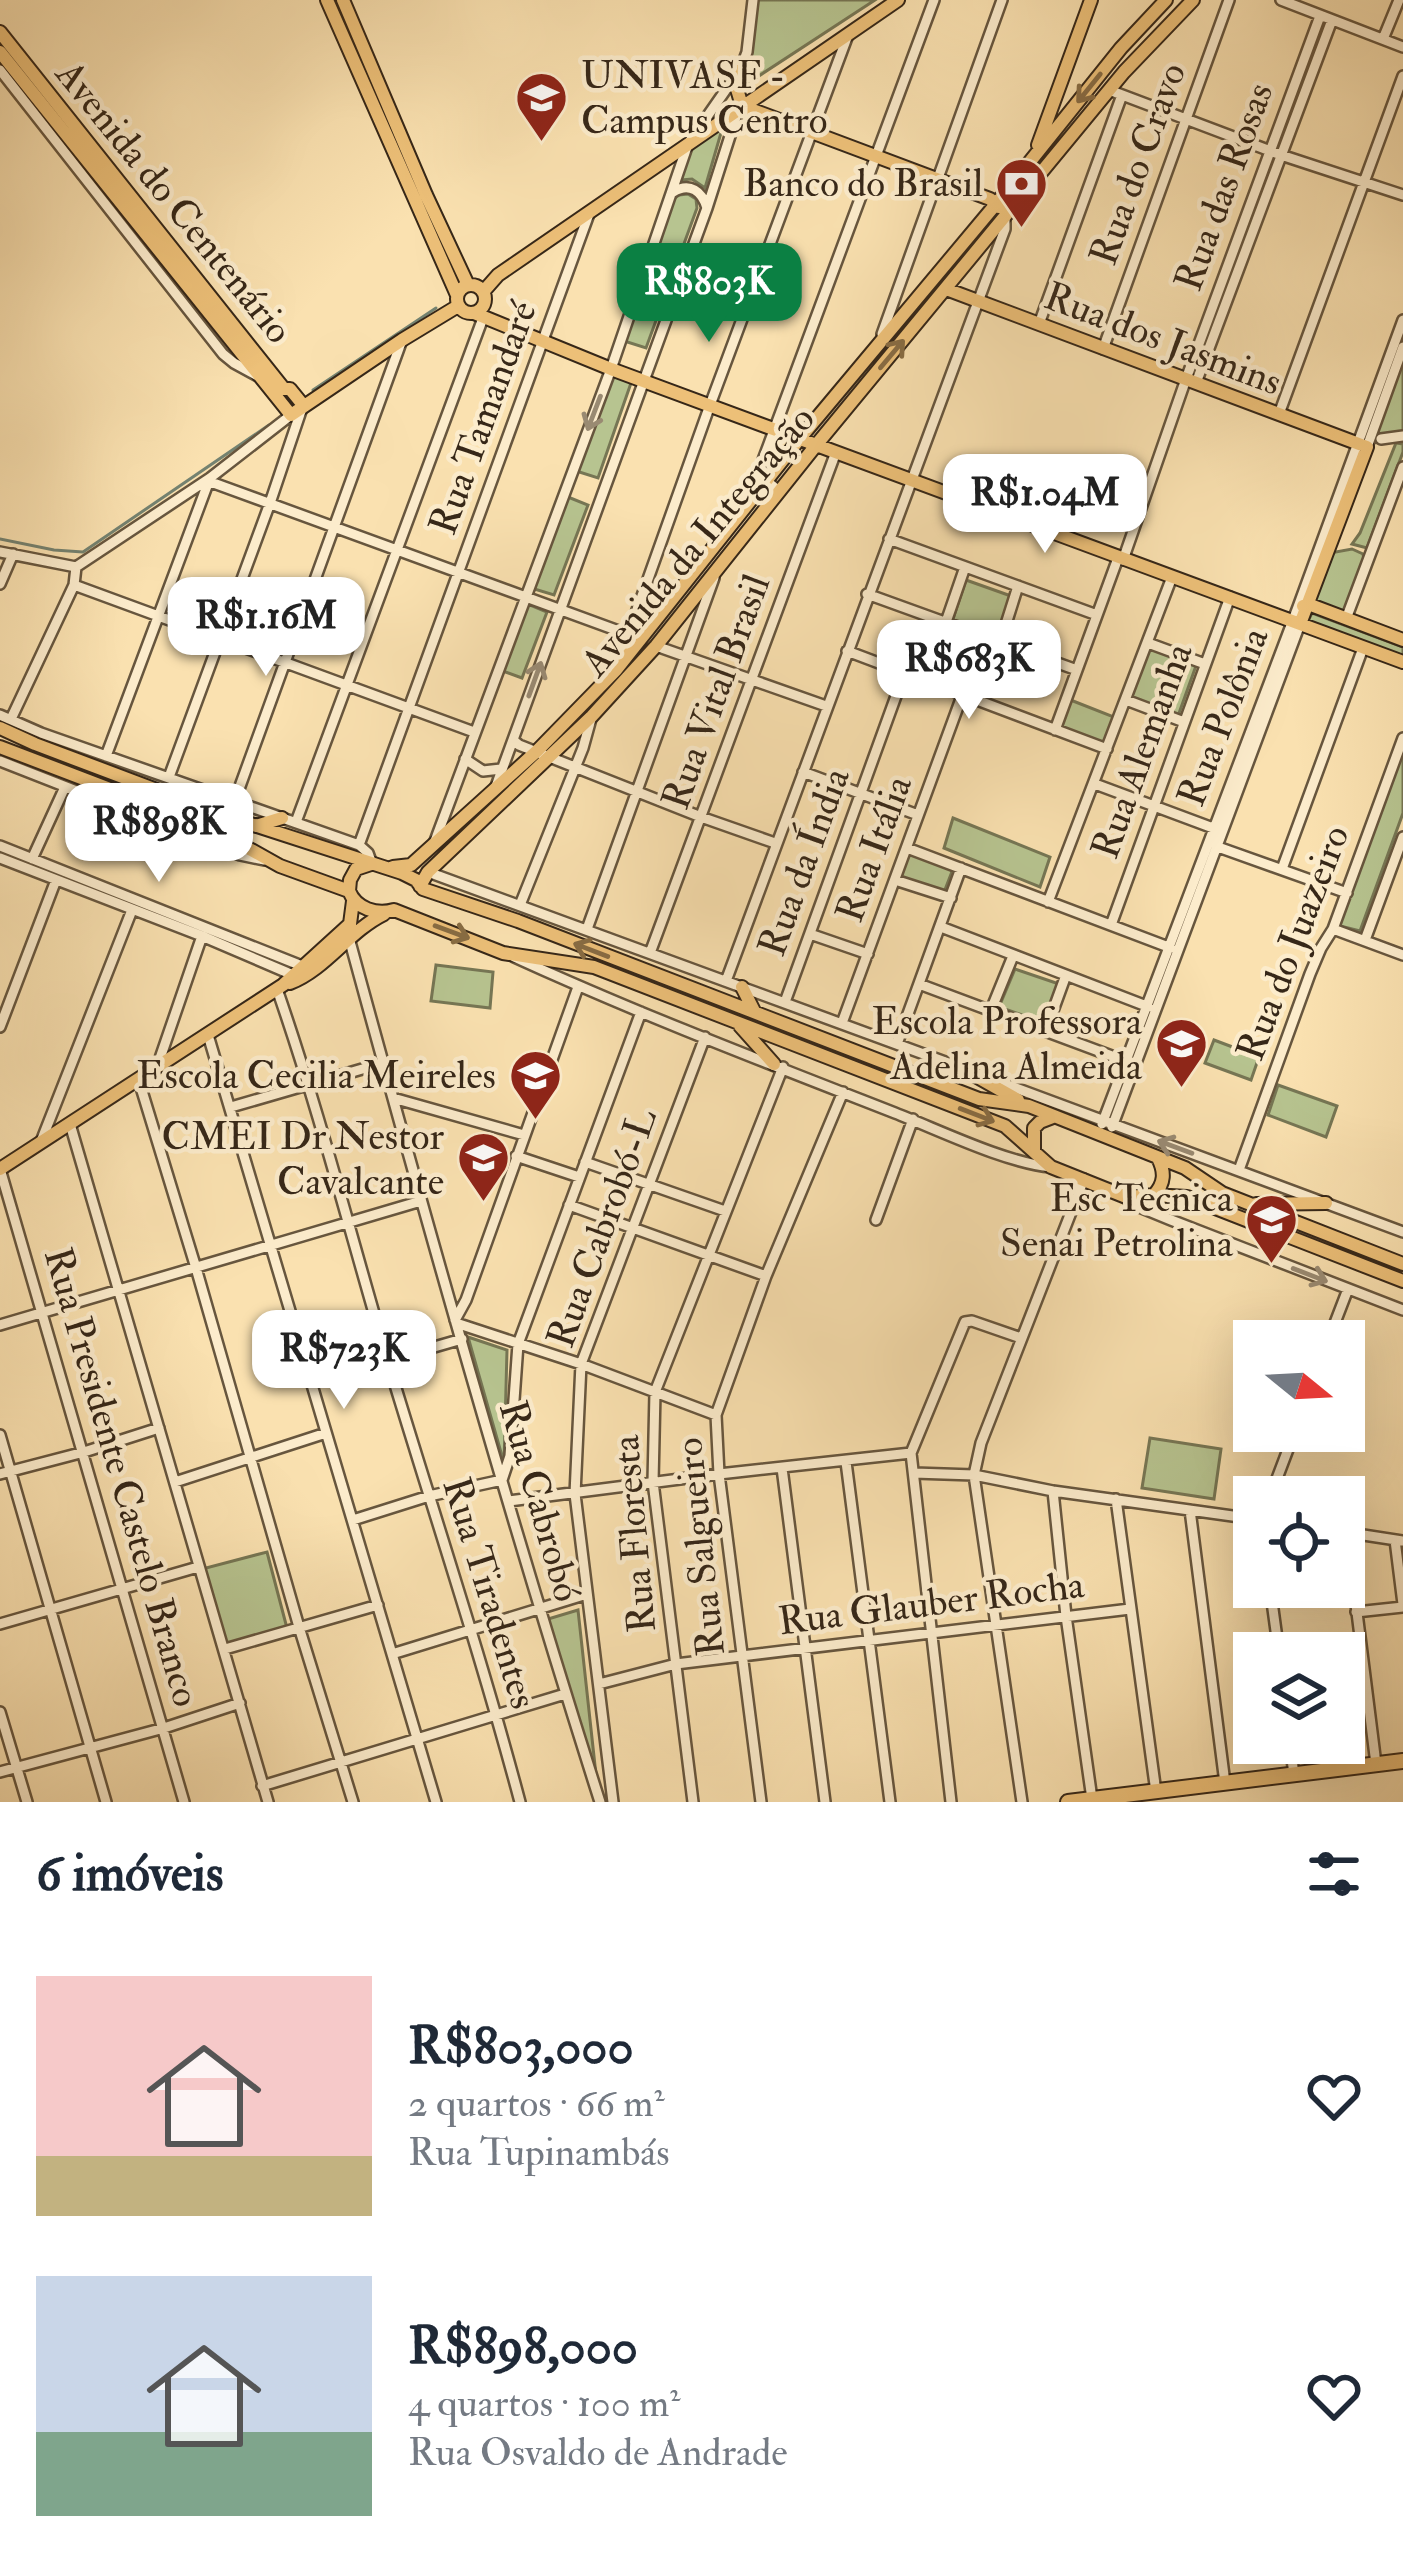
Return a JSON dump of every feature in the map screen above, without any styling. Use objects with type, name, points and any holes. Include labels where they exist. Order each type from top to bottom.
[{"type":"highway","points":[[1068,1802],[1403,1761]]},
{"type":"main road","points":[[327,0],[461,295]]},
{"type":"main road","points":[[343,0],[426,195],[465,312],[1120,559],[1229,597],[1346,619],[1403,640]]},
{"type":"main road","points":[[478,316],[484,292],[498,275],[898,0]]},
{"type":"main road","points":[[1032,159],[1091,0]]},
{"type":"main road","name":"Avenida da Integração","points":[[417,894],[428,872],[544,754],[616,670],[801,437],[1121,48],[1166,0]]},
{"type":"main road","name":"Avenida da Integração","points":[[378,865],[411,865],[495,789],[592,716],[656,646],[817,444],[1193,0]]},
{"type":"main road","name":"Avenida do Centenário","points":[[0,32],[283,392],[303,405]]},
{"type":"main road","points":[[0,52],[256,375],[283,392],[320,394]]},
{"type":"main road","points":[[740,107],[741,68]]},
{"type":"main road","points":[[740,107],[996,204],[1005,218]]},
{"type":"main road","points":[[79,172],[82,157]]},
{"type":"main road","points":[[283,392],[291,415],[461,295],[477,286],[484,292]]},
{"type":"main road","name":"Rua dos Jasmins","points":[[946,290],[1363,446]]},
{"type":"main road","points":[[851,378],[864,389]]},
{"type":"main road","name":"Rua Polônia","points":[[1300,614],[1363,446]]},
{"type":"main road","points":[[1300,614],[1364,648],[1403,662]]},
{"type":"main road","points":[[4,721],[103,771],[410,876],[417,894]]},
{"type":"main road","points":[[0,747],[212,828],[268,861],[351,895],[360,906],[390,911],[503,953],[595,967],[1005,1126],[1052,1167],[1126,1197],[1187,1197],[1403,1281]]},
{"type":"main road","points":[[256,826],[289,820]]},
{"type":"main road","points":[[0,1169],[289,979],[350,924],[351,877],[356,869],[378,865]]},
{"type":"main road","points":[[289,979],[308,974],[374,918],[417,894],[518,921],[980,1099],[1029,1106]]},
{"type":"main road","points":[[742,987],[754,1012]]},
{"type":"main road","points":[[735,1020],[779,1066]]},
{"type":"main road","points":[[958,1066],[1029,1106],[1106,1129],[1185,1168],[1222,1193],[1403,1264]]},
{"type":"main road","points":[[1035,1153],[1034,1128],[1054,1116]]},
{"type":"main road","points":[[1154,1195],[1163,1179],[1157,1157]]},
{"type":"main road","points":[[1251,1204],[1326,1202]]},
{"type":"street","points":[[433,846],[611,369],[688,144],[741,68],[751,39],[753,0]]},
{"type":"street","points":[[779,491],[760,475],[760,468],[934,0]]},
{"type":"street","points":[[879,343],[1002,0]]},
{"type":"street","points":[[1166,0],[1179,13]]},
{"type":"street","name":"Rua do Cravo","points":[[1103,349],[1229,0]]},
{"type":"street","points":[[1281,0],[1403,47]]},
{"type":"street","points":[[1383,40],[1399,0]]},
{"type":"street","name":"Rua das Rosas","points":[[1191,381],[1320,16]]},
{"type":"street","name":"Rua das Rosas","points":[[1191,381],[1332,20]]},
{"type":"street","points":[[616,670],[848,35]]},
{"type":"street","points":[[0,70],[223,354],[256,375]]},
{"type":"street","points":[[1279,414],[1403,76]]},
{"type":"street","points":[[1039,324],[1115,93],[1403,195]]},
{"type":"street","points":[[495,789],[740,107]]},
{"type":"street","points":[[674,192],[696,189],[707,208]]},
{"type":"street","name":"Rua Tamandaré","points":[[359,845],[589,214]]},
{"type":"street","points":[[726,981],[1005,229],[1005,218]]},
{"type":"street","points":[[289,820],[398,549],[478,316]]},
{"type":"street","name":"Rua Polônia","points":[[1363,446],[1403,320]]},
{"type":"street","points":[[235,800],[402,340]]},
{"type":"street","name":"Rua Polônia","points":[[1363,446],[1403,347]]},
{"type":"street","points":[[1055,730],[1191,381]]},
{"type":"street","points":[[169,777],[303,405]]},
{"type":"street","points":[[0,552],[76,567],[209,480],[291,415]]},
{"type":"street","points":[[1381,439],[1403,436]]},
{"type":"street","name":"Rua Vital Brasil","points":[[650,953],[836,452]]},
{"type":"street","points":[[1346,619],[1403,466]]},
{"type":"street","points":[[209,480],[627,634]]},
{"type":"street","points":[[106,756],[209,480]]},
{"type":"street","points":[[889,539],[1097,616]]},
{"type":"street","points":[[0,584],[14,554]]},
{"type":"street","points":[[76,567],[74,585],[4,721],[359,845],[378,865]]},
{"type":"street","points":[[946,622],[965,567]]},
{"type":"street","points":[[587,928],[716,570]]},
{"type":"street","points":[[1048,902],[1172,577]]},
{"type":"street","points":[[74,585],[474,732]]},
{"type":"street","points":[[1000,643],[1018,586]]},
{"type":"street","points":[[867,594],[1076,670]]},
{"type":"street","name":"Rua Alemanha","points":[[1111,925],[1229,597]]},
{"type":"street","name":"Rua Polônia","points":[[1152,1008],[1167,947],[1300,614]]},
{"type":"street","name":"Rua Polônia","points":[[1106,1129],[1179,951],[1300,614]]},
{"type":"street","points":[[1148,643],[1205,664]]},
{"type":"street","points":[[656,646],[826,706]]},
{"type":"street","points":[[1282,869],[1364,648]]},
{"type":"street","points":[[847,651],[1107,749]]},
{"type":"street","name":"Rua da Índia","points":[[784,1002],[904,674]]},
{"type":"street","name":"Rua Itália","points":[[842,1023],[962,696]]},
{"type":"street","points":[[1126,700],[1184,722]]},
{"type":"street","points":[[520,904],[592,716]]},
{"type":"street","name":"Rua do Juazeiro","points":[[1239,1170],[1403,738]]},
{"type":"street","points":[[513,740],[575,769],[776,843]]},
{"type":"street","points":[[466,759],[483,771],[501,769]]},
{"type":"street","points":[[0,761],[240,855],[268,861]]},
{"type":"street","points":[[802,772],[919,815]]},
{"type":"street","points":[[1095,784],[1213,828]]},
{"type":"street","points":[[32,859],[65,787]]},
{"type":"street","name":"Rua do Juazeiro","points":[[1364,940],[1403,837]]},
{"type":"street","points":[[0,845],[289,979]]},
{"type":"street","points":[[1218,847],[1347,893]]},
{"type":"street","points":[[907,848],[1179,951]]},
{"type":"street","points":[[0,858],[202,936],[289,979]]},
{"type":"street","points":[[897,1044],[961,868]]},
{"type":"street","points":[[428,872],[958,1066],[1106,1129],[1239,1170],[1403,1232]]},
{"type":"street","points":[[0,1027],[56,880]]},
{"type":"street","points":[[896,880],[951,898]]},
{"type":"street","points":[[40,1145],[132,910]]},
{"type":"street","points":[[941,927],[1152,1008]]},
{"type":"street","points":[[1334,929],[1403,955]]},
{"type":"street","points":[[810,934],[868,953]]},
{"type":"street","points":[[156,1069],[202,936]]},
{"type":"street","name":"Rua Cabrobó","points":[[349,938],[539,1608],[600,1802]]},
{"type":"street","points":[[503,953],[843,1092],[1024,1162],[1052,1167]]},
{"type":"street","points":[[991,1010],[1013,956]]},
{"type":"street","points":[[1046,1030],[1066,975]]},
{"type":"street","name":"Rua Tiradentes","points":[[289,979],[310,1084],[348,1222],[520,1802]]},
{"type":"street","points":[[920,984],[1131,1063]]},
{"type":"street","points":[[578,987],[456,1322],[716,1415]]},
{"type":"street","points":[[353,1520],[502,1480],[510,1456],[518,1344],[641,1012]]},
{"type":"street","points":[[208,1035],[436,1802]]},
{"type":"street","name":"Rua Cabrobó-L","points":[[614,1802],[574,1494],[581,1364],[705,1037]]},
{"type":"street","points":[[231,1107],[383,1063]]},
{"type":"street","name":"Rua Floresta","points":[[693,1802],[652,1482],[655,1392],[779,1066]]},
{"type":"street","points":[[139,1081],[353,1802]]},
{"type":"street","name":"Rua Salgueiro","points":[[761,1802],[719,1474],[716,1415],[766,1276],[843,1092]]},
{"type":"street","points":[[393,1098],[524,1135]]},
{"type":"street","points":[[876,1220],[913,1119]]},
{"type":"street","points":[[70,1124],[268,1802]]},
{"type":"street","points":[[516,1156],[579,1177]]},
{"type":"street","points":[[585,1162],[725,1210]]},
{"type":"street","name":"Rua Presidente Castelo Branco","points":[[0,1169],[184,1802]]},
{"type":"street","points":[[1022,1802],[974,1475],[981,1443],[1084,1179]]},
{"type":"street","points":[[1126,1197],[1171,1220],[1403,1310]]},
{"type":"street","points":[[0,1325],[421,1201]]},
{"type":"street","points":[[568,1205],[766,1276]]},
{"type":"street","points":[[1336,1320],[1348,1289]]},
{"type":"street","points":[[951,1802],[911,1453],[962,1326],[968,1321],[978,1323],[1021,1338]]},
{"type":"street","points":[[313,1382],[462,1339]]},
{"type":"street","points":[[5,1472],[159,1428]]},
{"type":"street","points":[[176,1482],[326,1433]]},
{"type":"street","points":[[0,1435],[5,1472],[106,1802]]},
{"type":"street","points":[[508,1501],[911,1453]]},
{"type":"street","points":[[846,1462],[890,1802]]},
{"type":"street","points":[[782,1468],[825,1802]]},
{"type":"street","points":[[914,1472],[974,1475],[1233,1516]]},
{"type":"street","points":[[1053,1490],[1092,1799]]},
{"type":"street","points":[[1117,1499],[1156,1792]]},
{"type":"street","points":[[1190,1510],[1225,1784]]},
{"type":"street","points":[[1356,1612],[1403,1606],[1399,1540],[1365,1535]]},
{"type":"street","points":[[0,1624],[198,1567]]},
{"type":"street","points":[[392,1654],[587,1594]]},
{"type":"street","points":[[225,1648],[378,1605]]},
{"type":"street","points":[[1356,1608],[1376,1764]]},
{"type":"street","name":"Rua Glauber Rocha","points":[[598,1684],[676,1664],[1130,1610]]},
{"type":"street","points":[[262,1786],[566,1694]]},
{"type":"street","points":[[0,1772],[240,1703]]},
{"type":"street","points":[[0,1712],[27,1802]]},
{"type":"street","points":[[1293,1764],[1294,1775]]},
{"type":"green space","points":[[754,0],[875,0],[742,87],[753,35]]},
{"type":"green space","points":[[723,126],[705,188],[692,179],[681,180],[691,147]]},
{"type":"green space","points":[[688,194],[696,199],[697,208],[646,348],[621,340],[672,200]]},
{"type":"green space","points":[[1403,355],[1403,434],[1373,440]]},
{"type":"green space","points":[[609,373],[631,383],[598,478],[573,470]]},
{"type":"green space","points":[[1396,443],[1403,444],[1403,452],[1367,548],[1352,544],[1360,533]]},
{"type":"green space","points":[[977,463],[1016,478],[1008,501],[968,488]]},
{"type":"green space","points":[[1031,472],[1073,486],[1060,514],[1018,501]]},
{"type":"green space","points":[[563,495],[588,505],[554,595],[531,588]]},
{"type":"green space","points":[[1352,549],[1363,554],[1364,560],[1343,613],[1312,601],[1330,553]]},
{"type":"green space","points":[[966,580],[1011,596],[996,640],[951,625]]},
{"type":"green space","points":[[523,602],[547,612],[522,678],[500,670]]},
{"type":"green space","points":[[1312,613],[1403,647],[1403,658],[1308,621]]},
{"type":"green space","points":[[1149,645],[1197,663],[1178,716],[1128,699]]},
{"type":"green space","points":[[1068,699],[1114,717],[1104,743],[1058,726]]},
{"type":"green space","points":[[1403,743],[1403,813],[1360,931],[1336,925]]},
{"type":"green space","points":[[953,818],[1050,857],[1040,887],[944,848]]},
{"type":"green space","points":[[908,851],[953,869],[941,900],[895,883]]},
{"type":"green space","points":[[436,965],[493,972],[490,1008],[431,1001]]},
{"type":"green space","points":[[1015,969],[1059,984],[1046,1023],[999,1007]]},
{"type":"green space","points":[[1214,1040],[1259,1057],[1251,1080],[1205,1063]]},
{"type":"green space","points":[[1278,1085],[1337,1106],[1326,1137],[1268,1115]]},
{"type":"green space","points":[[468,1337],[507,1350],[504,1463]]},
{"type":"green space","points":[[1150,1438],[1221,1449],[1214,1499],[1142,1488]]},
{"type":"green space","points":[[267,1552],[288,1632],[222,1649],[202,1569]]},
{"type":"green space","points":[[578,1610],[598,1793],[548,1619]]},
{"type":"waterway","points":[[313,390],[436,308]]},
{"type":"waterway","points":[[0,539],[83,552],[269,425]]},
{"type":"place","name":"UNIVASF - Campus Centro","points":[[542,143]]},
{"type":"place","name":"Banco do Brasil","points":[[1022,229]]},
{"type":"place","name":"Escola Professora Adelina Almeida","points":[[1181,1089]]},
{"type":"place","name":"Escola Cecilia Meireles","points":[[535,1121]]},
{"type":"place","name":"CMEI Dr Nestor Cavalcante","points":[[483,1204]]},
{"type":"place","name":"Esc Tecnica Senai Petrolina","points":[[1272,1266]]}]
